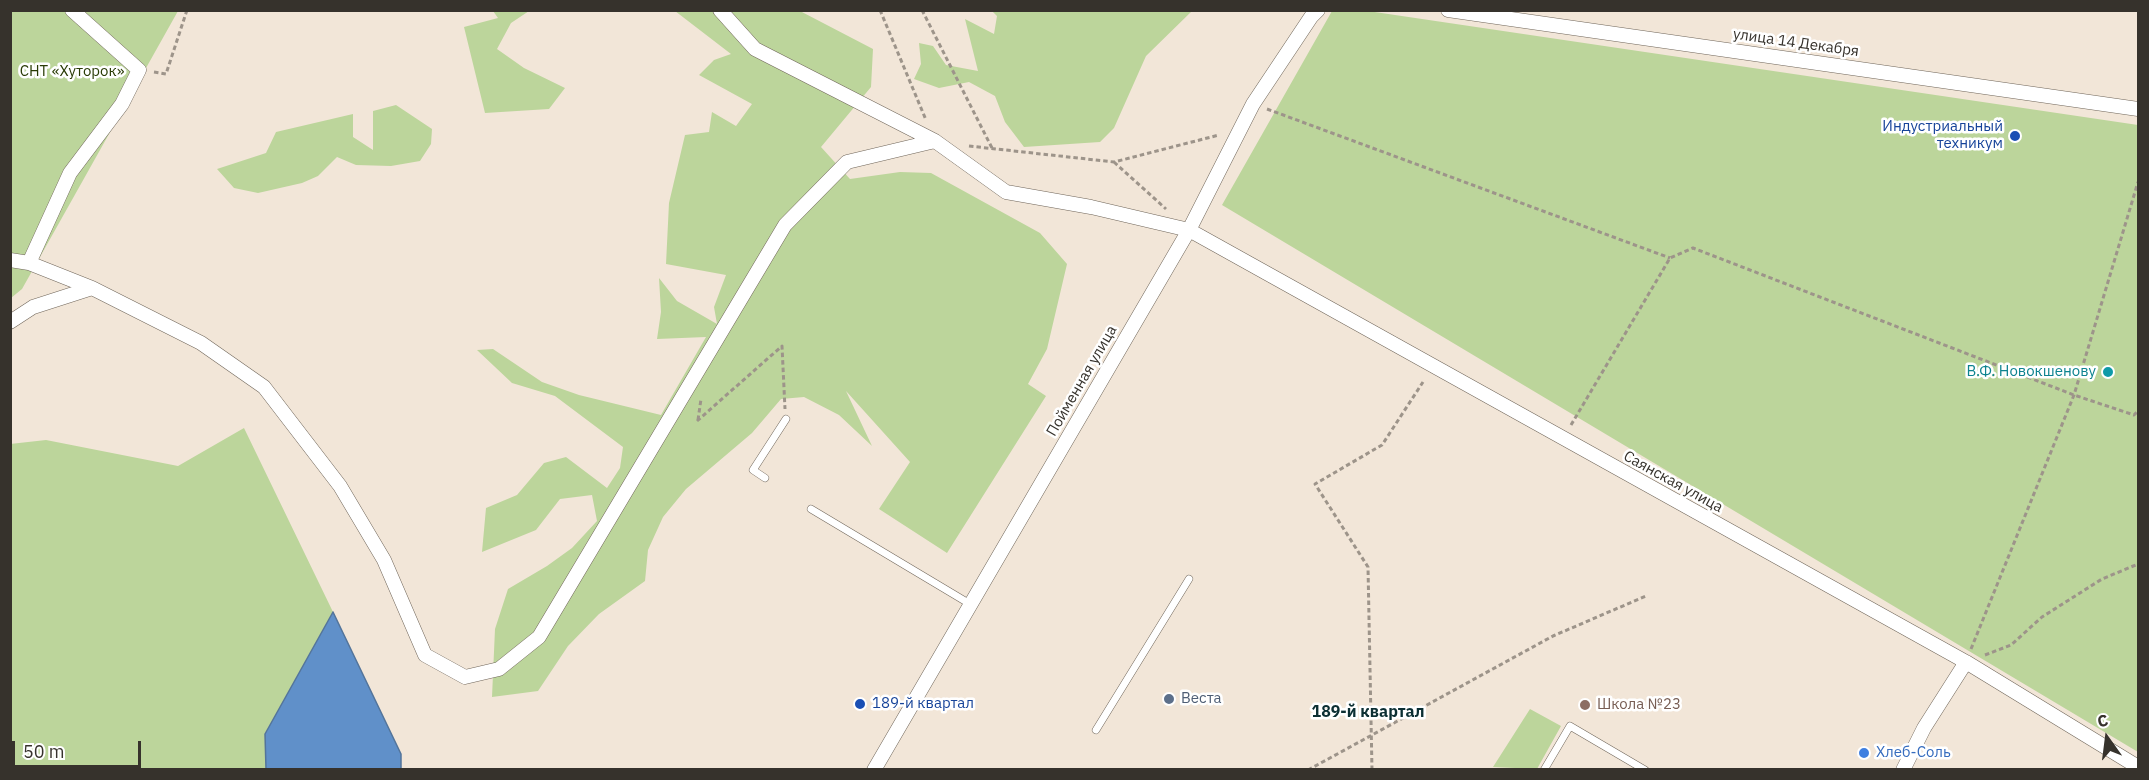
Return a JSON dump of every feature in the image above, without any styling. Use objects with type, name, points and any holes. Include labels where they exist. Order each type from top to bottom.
[{"type":"street","points":[[29,263],[70,173],[122,104],[139,70],[72,10]]},
{"type":"street","name":"Саянская улица","points":[[720,10],[755,49],[935,141],[1006,192],[1091,207],[1189,230],[1563,440],[1966,662],[2139,767]]},
{"type":"street","name":"Пойменная улица","points":[[874,770],[1189,230],[1253,105],[1318,10]]},
{"type":"street","name":"улица 14 Декабря","points":[[1448,10],[2139,109]]},
{"type":"street","points":[[10,260],[29,263],[92,288],[201,343],[264,387],[340,486],[384,560],[425,655],[465,677],[499,669],[539,638],[785,225],[847,162],[935,141]]},
{"type":"street","points":[[10,322],[33,308],[92,288]]},
{"type":"street","points":[[1903,770],[1924,728],[1966,662]]},
{"type":"lane","points":[[765,478],[753,470],[786,420]]},
{"type":"lane","points":[[811,509],[970,604]]},
{"type":"lane","points":[[1096,730],[1189,579]]},
{"type":"lane","points":[[1544,770],[1569,726],[1645,770]]},
{"type":"path","points":[[139,70],[166,74],[187,10]]},
{"type":"path","points":[[880,10],[935,141],[993,150],[1114,162],[1240,130]]},
{"type":"path","points":[[922,10],[993,150]]},
{"type":"path","points":[[1253,105],[1670,258]]},
{"type":"path","points":[[1114,162],[1189,230]]},
{"type":"path","points":[[1966,662],[2074,395],[2139,182]]},
{"type":"path","points":[[1563,440],[1670,258],[1693,248],[2074,395],[2134,415],[2139,411]]},
{"type":"path","points":[[701,399],[697,421],[782,346],[786,420]]},
{"type":"path","points":[[1372,770],[1368,567],[1315,484],[1382,445],[1423,382]]},
{"type":"path","points":[[1966,662],[2011,645],[2042,617],[2102,579],[2139,564]]},
{"type":"path","points":[[1308,770],[1553,636],[1646,596]]},
{"type":"green space","name":"СНТ «Хуторок»","points":[[11,11],[178,11],[22,289],[11,298]]},
{"type":"green space","points":[[493,11],[529,11],[511,23],[497,49],[524,68],[565,88],[549,109],[485,113],[464,27],[498,18]]},
{"type":"green space","points":[[675,11],[800,11],[873,49],[871,87],[821,147],[850,179],[900,172],[931,173],[1040,233],[1067,264],[1047,349],[1028,384],[1046,396],[947,553],[879,509],[910,462],[846,391],[872,446],[839,415],[804,397],[781,399],[752,433],[686,489],[663,517],[648,550],[645,581],[599,614],[568,646],[538,691],[492,697],[495,629],[508,589],[572,548],[597,521],[592,495],[560,499],[536,530],[482,552],[486,508],[517,495],[544,463],[566,457],[607,488],[620,468],[623,447],[555,396],[512,383],[477,350],[493,349],[542,382],[579,395],[661,415],[706,337],[657,339],[661,312],[659,278],[677,301],[717,324],[714,307],[726,275],[666,264],[669,203],[685,135],[709,132],[712,112],[736,126],[752,104],[699,75],[714,60],[731,54]]},
{"type":"green space","points":[[992,11],[1192,11],[1146,56],[1114,128],[1100,142],[1024,147],[1005,122],[995,96],[969,82],[939,88],[914,79],[921,64],[919,43],[933,46],[946,65],[978,71],[965,19],[994,34],[997,16]]},
{"type":"green space","points":[[1332,11],[1368,11],[2138,125],[2138,752],[1222,205]]},
{"type":"green space","points":[[396,105],[432,129],[431,144],[420,161],[391,166],[356,165],[337,157],[318,176],[302,183],[258,193],[234,188],[217,169],[266,153],[276,132],[353,114],[353,137],[373,150],[373,111]]},
{"type":"green space","points":[[244,428],[333,612],[265,734],[266,769],[15,770],[11,764],[10,444],[46,440],[178,466]]},
{"type":"green space","points":[[1530,709],[1561,726],[1537,769],[1493,767]]},
{"type":"water","points":[[333,612],[401,754],[401,769],[266,769],[265,734]]},
{"type":"place","name":"Индустриальный техникум","points":[[2015,136]]},
{"type":"place","name":"В.Ф. Новокшенову","points":[[2108,372]]},
{"type":"place","name":"Веста","points":[[1169,699]]},
{"type":"place","name":"189-й квартал","points":[[860,704]]},
{"type":"place","name":"Школа №23","points":[[1585,705]]},
{"type":"place","name":"Хлеб-Соль","points":[[1864,753]]},
{"type":"district","name":"189-й квартал","points":[[1368,712]]}]
